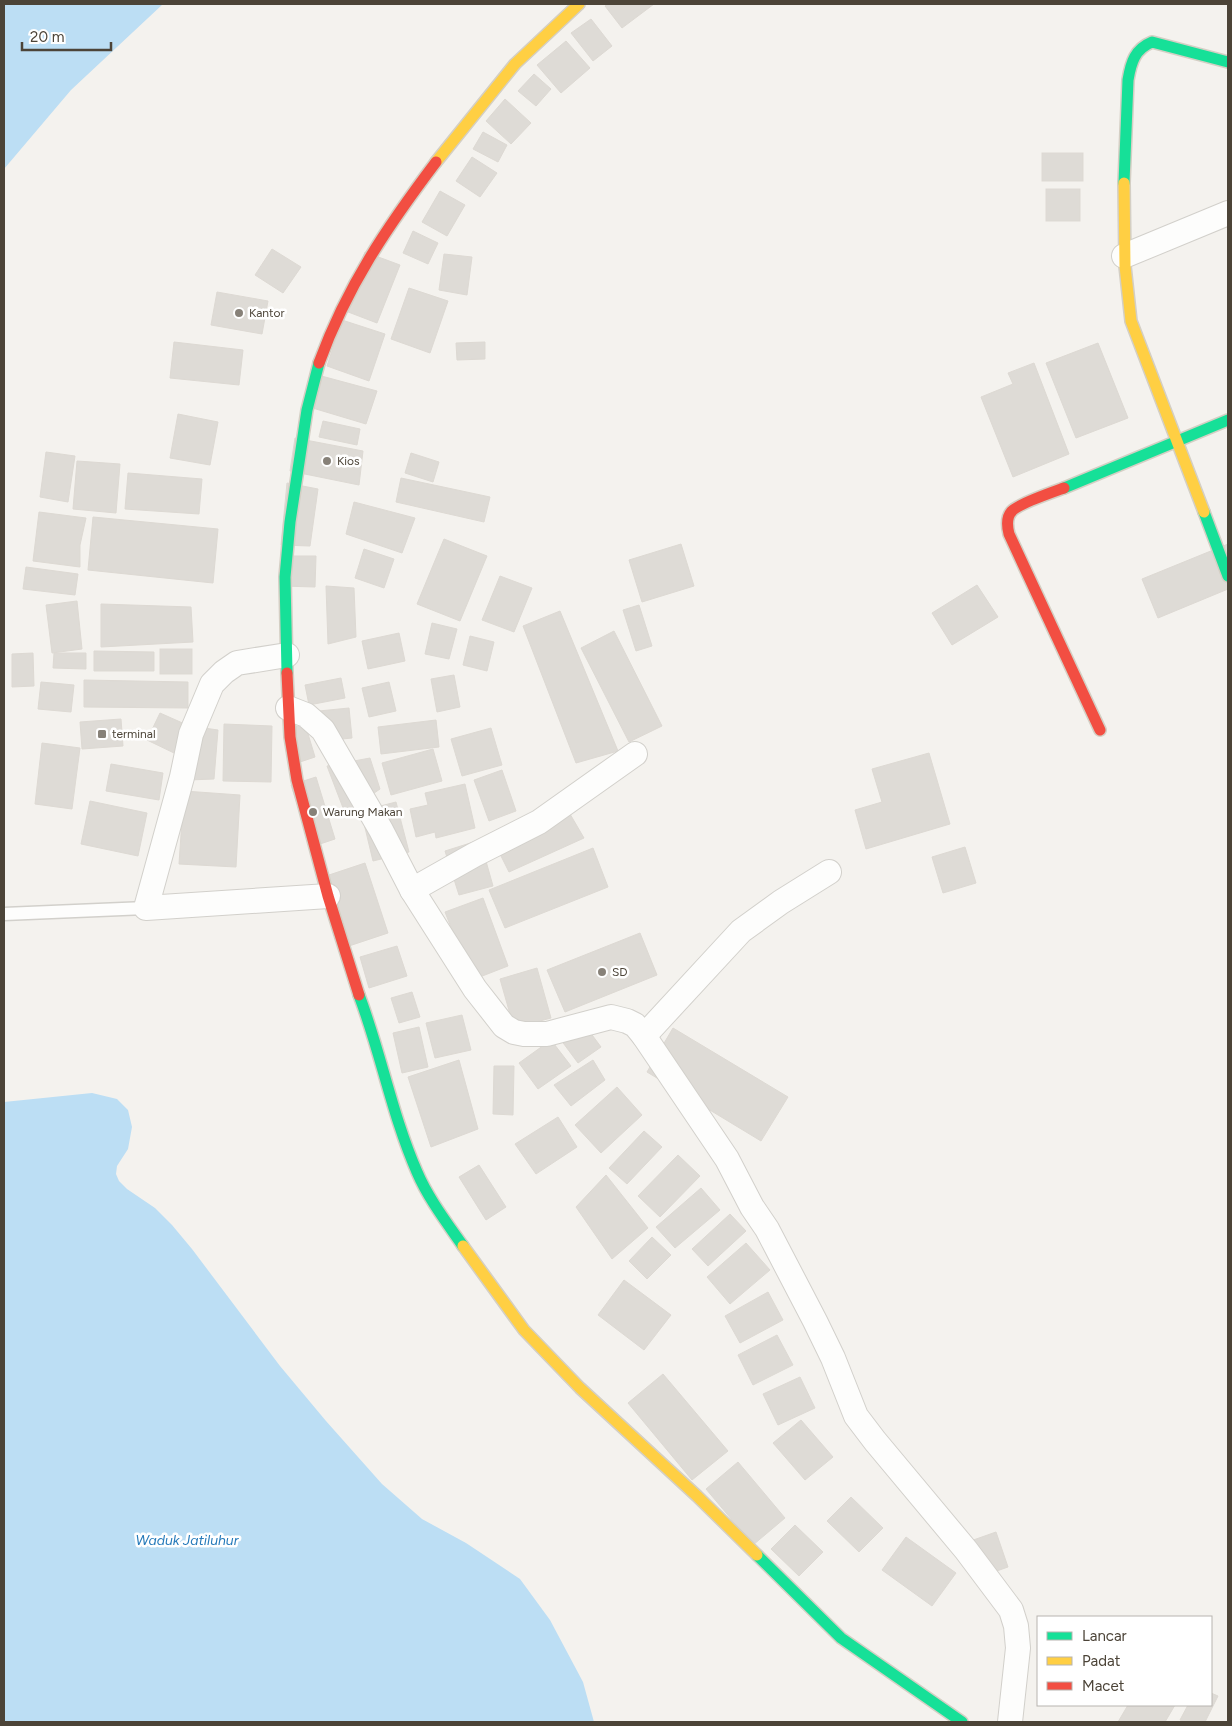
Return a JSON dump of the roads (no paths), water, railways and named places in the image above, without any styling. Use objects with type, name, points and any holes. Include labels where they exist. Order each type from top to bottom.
[{"type":"street","points":[[579,4],[515,64],[445,149],[390,224],[360,272],[329,335],[317,368],[307,410],[290,522],[285,577],[288,708],[290,737],[297,780],[328,896],[354,983],[368,1018],[400,1127],[417,1173],[465,1249],[524,1330],[580,1388],[697,1496],[842,1638],[962,1722]]},
{"type":"street","points":[[1228,62],[1152,42],[1140,47],[1134,56],[1129,72],[1127,96],[1124,256],[1127,301],[1131,321],[1228,576]]},
{"type":"street","points":[[1124,256],[1228,214]]},
{"type":"street","points":[[1100,730],[1009,534],[1006,526],[1008,514],[1013,509],[1228,420]]},
{"type":"street","points":[[287,655],[238,663],[224,672],[212,684],[191,734],[182,777],[146,908],[328,896]]},
{"type":"street","points":[[288,708],[306,715],[323,730],[381,830],[412,890],[475,989],[504,1026],[514,1032],[524,1034],[547,1034],[611,1017],[627,1020],[644,1036],[727,1159],[752,1207],[767,1229],[822,1336],[856,1416],[966,1550],[1011,1610],[1016,1626],[1018,1648],[1010,1722]]},
{"type":"street","points":[[412,890],[474,854],[540,822],[634,754]]},
{"type":"street","points":[[644,1036],[742,931],[781,902],[829,872]]},
{"type":"lane","points":[[4,914],[146,908]]},
{"type":"water","points":[[4,4],[163,4],[71,90],[4,169]]},
{"type":"water","name":"Waduk Jatiluhur","points":[[92,1093],[117,1099],[128,1110],[132,1127],[128,1149],[117,1166],[116,1174],[119,1181],[127,1189],[155,1208],[172,1225],[280,1366],[382,1484],[422,1519],[466,1543],[520,1579],[550,1620],[583,1682],[594,1722],[4,1722],[4,1102]]},
{"type":"place","name":"Kantor","points":[[239,313]]},
{"type":"place","name":"Kios","points":[[327,461]]},
{"type":"place","name":"terminal","points":[[102,734]]},
{"type":"place","name":"Warung Makan","points":[[313,812]]},
{"type":"place","name":"SD","points":[[602,972]]}]
